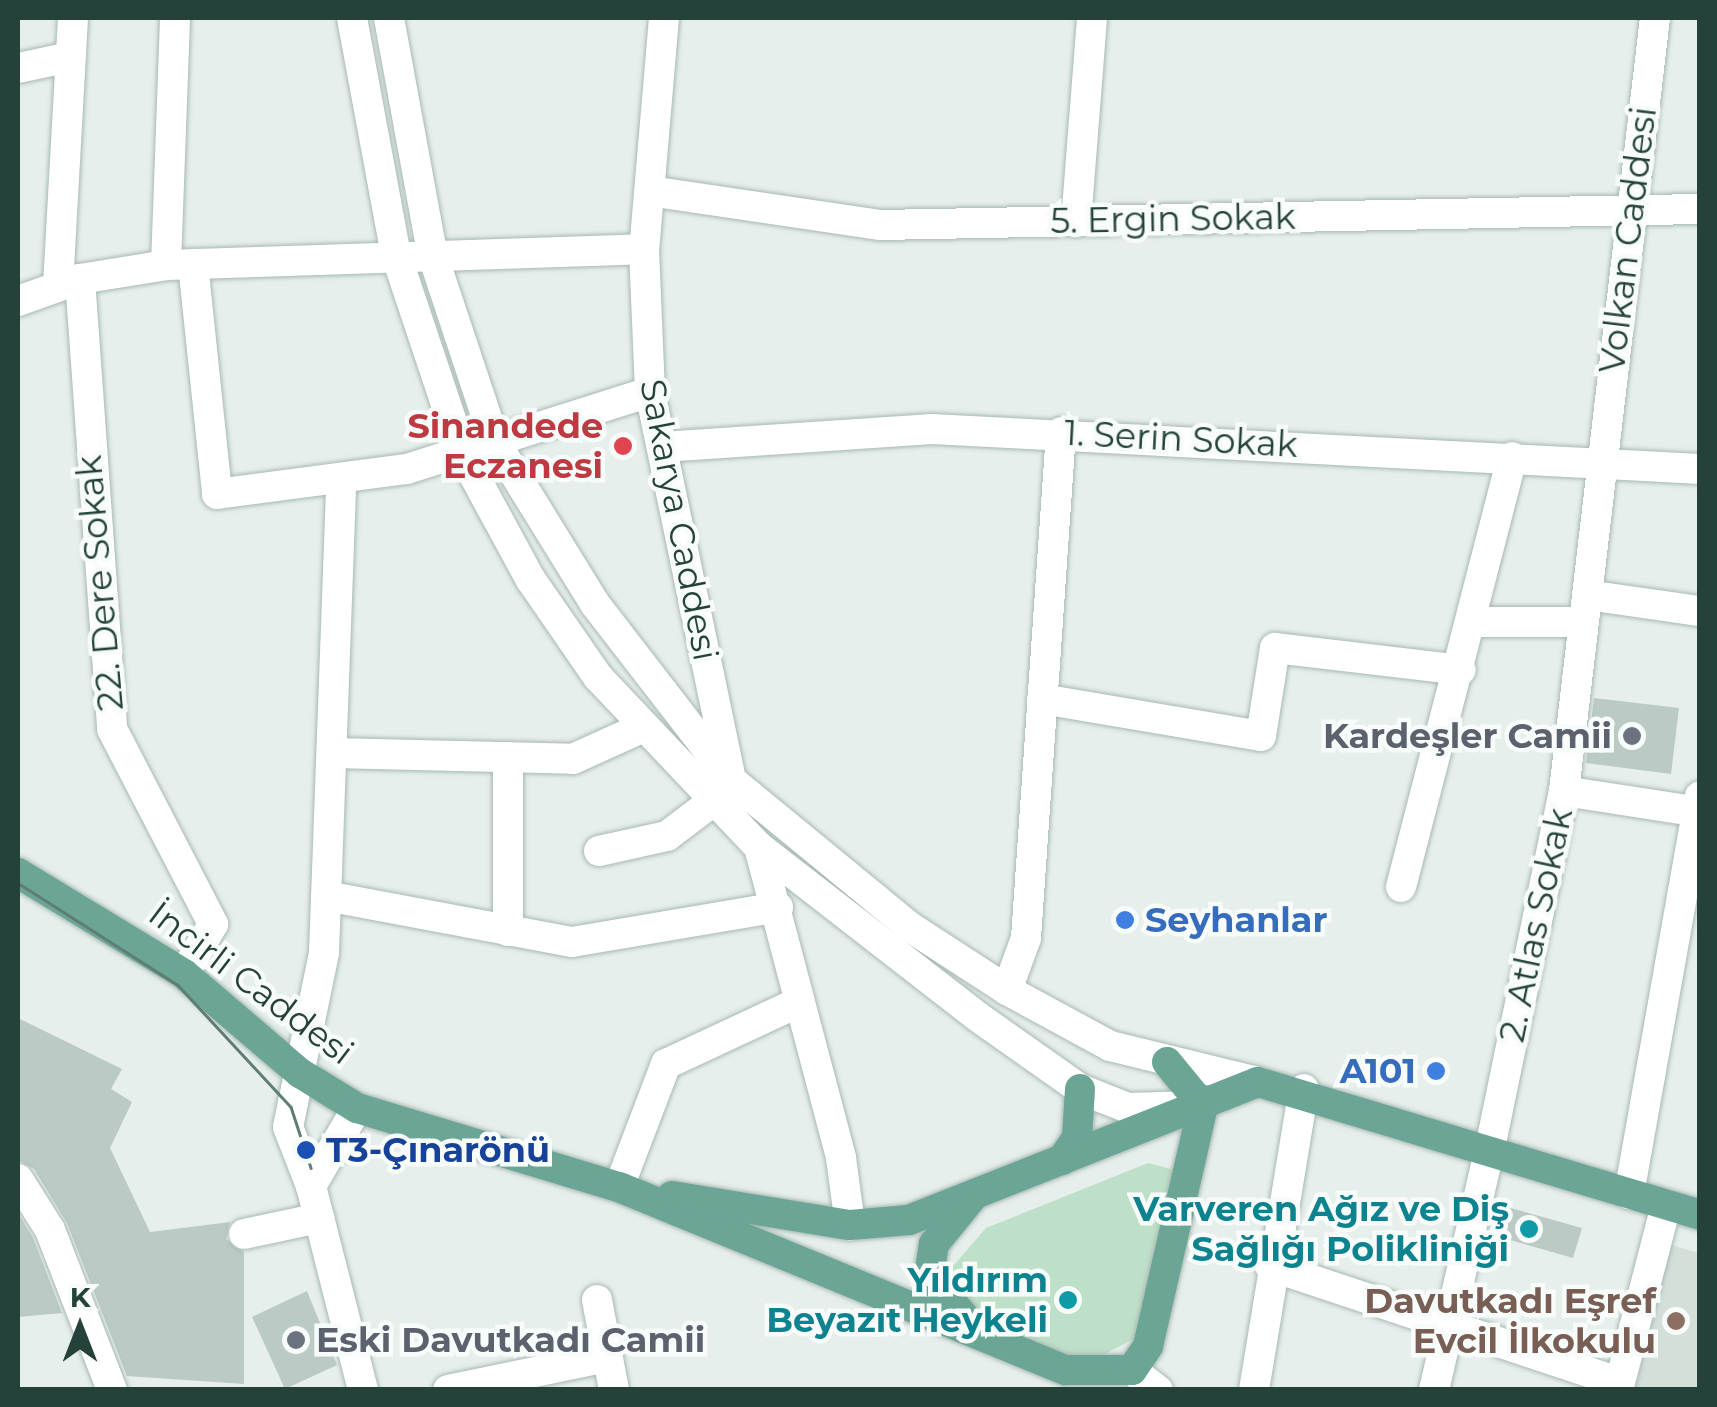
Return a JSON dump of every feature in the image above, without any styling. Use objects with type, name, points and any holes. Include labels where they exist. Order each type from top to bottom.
[{"type":"main road","name":"İncirli Caddesi","points":[[18,873],[184,974],[300,1073],[357,1108],[620,1187]]},
{"type":"main road","points":[[1167,1062],[1203,1106]]},
{"type":"main road","points":[[620,1187],[850,1225],[909,1220],[1258,1082],[1304,1090],[1700,1215]]},
{"type":"main road","points":[[1062,1160],[1080,1127],[1080,1090]]},
{"type":"main road","points":[[620,1187],[982,1338],[1064,1380],[1132,1370],[1148,1346],[1203,1106]]},
{"type":"main road","points":[[975,1194],[934,1244],[929,1274],[982,1338]]},
{"type":"street","name":"22. Dere Sokak","points":[[73,18],[69,282],[112,729],[213,924],[184,974]]},
{"type":"street","points":[[176,18],[180,265],[217,494],[340,480],[463,456],[650,392]]},
{"type":"street","points":[[352,18],[396,254],[463,456],[531,580],[639,728],[910,927],[1007,990],[1110,1046],[1258,1082]]},
{"type":"street","points":[[389,18],[432,254],[496,442],[594,604],[759,847],[778,907],[841,1158],[850,1225]]},
{"type":"street","name":"Sakarya Caddesi","points":[[664,18],[644,249],[650,392],[722,791]]},
{"type":"street","points":[[1076,222],[1092,18]]},
{"type":"street","name":"Volkan Caddesi","points":[[1600,462],[1656,18]]},
{"type":"street","points":[[18,68],[70,57]]},
{"type":"street","name":"5. Ergin Sokak","points":[[650,191],[880,225],[1700,208]]},
{"type":"street","points":[[18,301],[69,282],[180,265],[396,254],[644,249]]},
{"type":"street","name":"1. Serin Sokak","points":[[662,447],[932,429],[1061,432],[1700,470]]},
{"type":"street","points":[[1007,990],[1026,938],[1061,432]]},
{"type":"street","points":[[1401,887],[1474,622],[1512,457]]},
{"type":"street","name":"2. Atlas Sokak","points":[[1434,1390],[1490,1148],[1564,791],[1600,462]]},
{"type":"street","points":[[340,480],[326,896],[300,1073],[288,1127],[311,1186],[359,1389]]},
{"type":"street","points":[[1474,622],[1585,608],[1700,611]]},
{"type":"street","points":[[1042,699],[1261,736],[1275,648],[1460,670]]},
{"type":"street","points":[[332,752],[573,759],[639,728]]},
{"type":"street","points":[[508,757],[508,931]]},
{"type":"street","points":[[600,851],[667,836],[722,791]]},
{"type":"street","points":[[1564,791],[1698,806],[1630,1194]]},
{"type":"street","points":[[759,847],[1080,1090],[1128,1108],[1203,1106]]},
{"type":"street","points":[[326,896],[572,942],[778,907]]},
{"type":"street","points":[[620,1187],[666,1064],[799,1002]]},
{"type":"street","points":[[1254,1390],[1270,1266],[1304,1090]]},
{"type":"street","points":[[311,1186],[357,1108]]},
{"type":"street","points":[[18,1178],[50,1230],[112,1390]]},
{"type":"street","points":[[1270,1266],[1618,1386],[1666,1206]]},
{"type":"street","points":[[244,1234],[319,1218]]},
{"type":"street","points":[[597,1300],[602,1358],[614,1390]]},
{"type":"street","points":[[448,1390],[602,1358]]},
{"type":"street","points":[[1132,1370],[1158,1390]]},
{"type":"shaded area","name":"Davutkadı Eşref Evcil İlkokulu","points":[[1671,1245],[1699,1253],[1699,1389],[1635,1390]]},
{"type":"green space","points":[[1148,1163],[1178,1171],[1139,1336],[1088,1363],[975,1324],[947,1273],[986,1228]]},
{"type":"building","name":"Kardeşler Camii","points":[[1594,698],[1679,708],[1671,774],[1586,763]]},
{"type":"building","points":[[18,1018],[122,1069],[111,1089],[132,1102],[110,1148],[150,1232],[230,1222],[226,1239],[244,1252],[244,1384],[127,1376],[67,1223],[34,1169],[18,1160]]},
{"type":"building","name":"Varveren Ağız ve Diş Sağlığı Polikliniği","points":[[1496,1204],[1582,1228],[1573,1258],[1489,1234]]},
{"type":"building","points":[[18,1213],[33,1238],[62,1313],[18,1317]]},
{"type":"building","name":"Eski Davutkadı Camii","points":[[307,1291],[337,1365],[285,1389],[252,1317]]},
{"type":"tram line","points":[[18,883],[178,985],[291,1107],[311,1168]]},
{"type":"place","name":"Sinandede Eczanesi","points":[[623,446]]},
{"type":"place","name":"Kardeşler Camii","points":[[1632,736]]},
{"type":"place","name":"Seyhanlar","points":[[1125,920]]},
{"type":"place","name":"A101","points":[[1436,1071]]},
{"type":"place","name":"T3-Çınarönü","points":[[306,1150]]},
{"type":"place","name":"Varveren Ağız ve Diş Sağlığı Polikliniği","points":[[1529,1229]]},
{"type":"place","name":"Yıldırım Beyazıt Heykeli","points":[[1068,1300]]},
{"type":"place","name":"Davutkadı Eşref Evcil İlkokulu","points":[[1676,1321]]},
{"type":"place","name":"Eski Davutkadı Camii","points":[[296,1340]]}]
